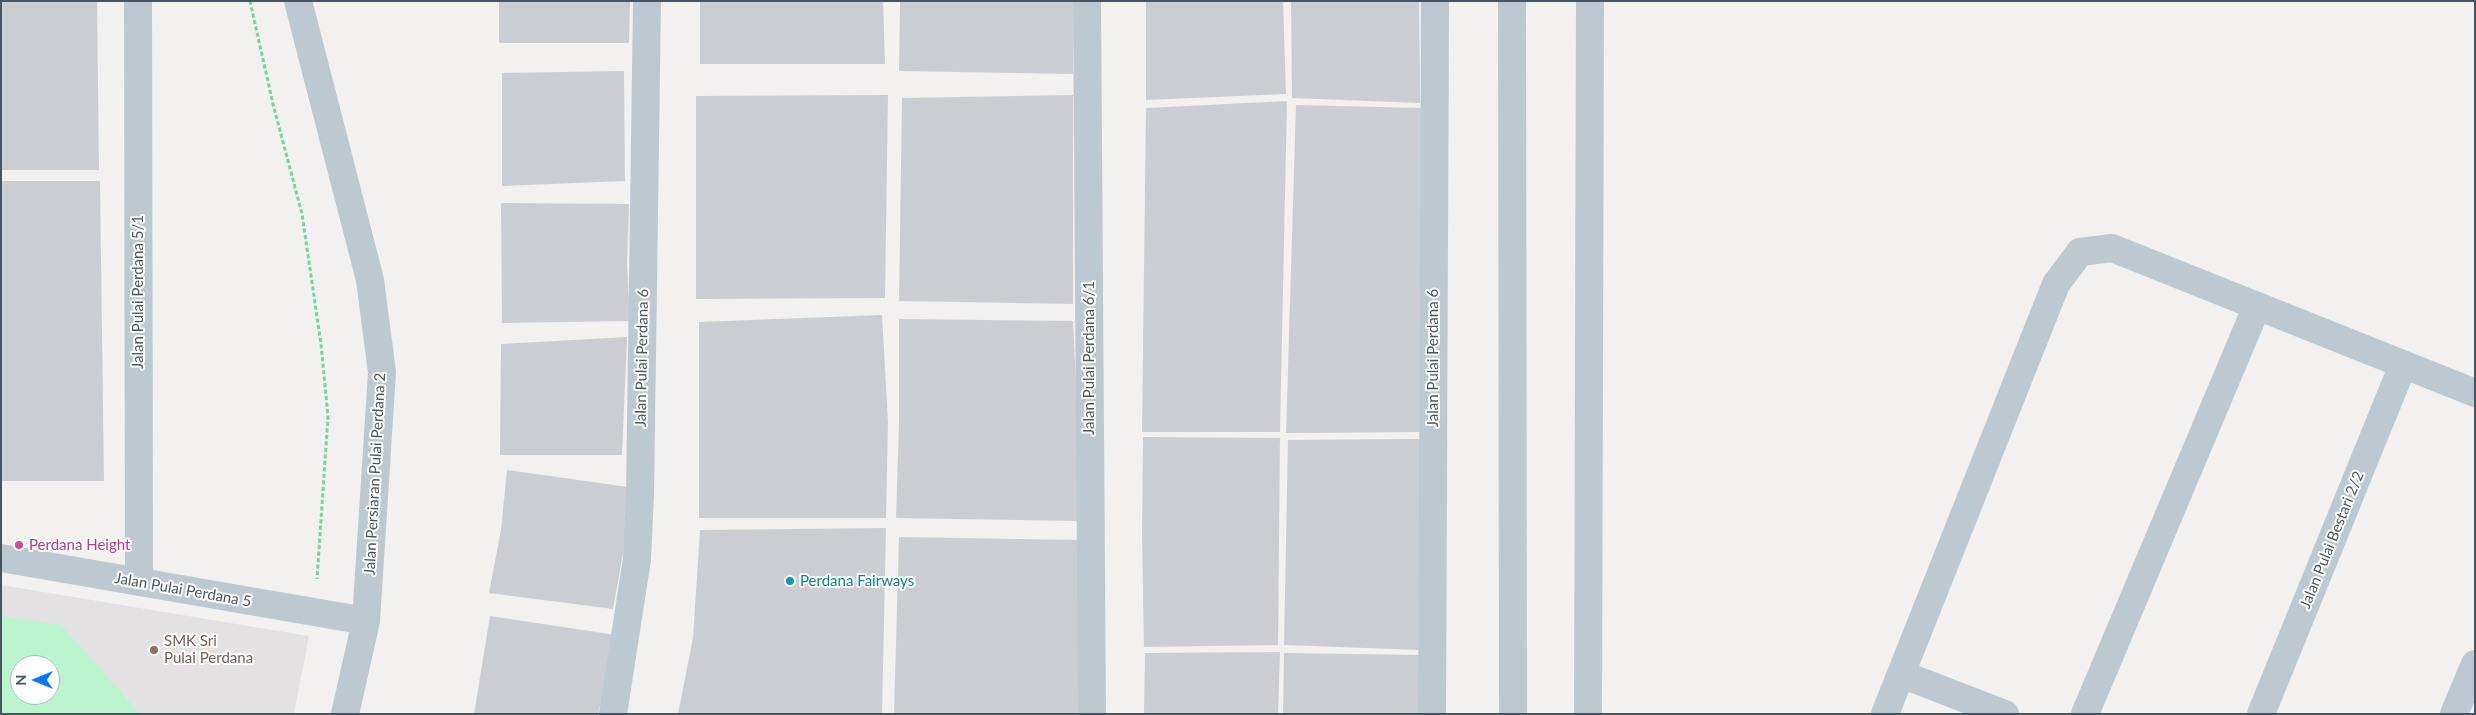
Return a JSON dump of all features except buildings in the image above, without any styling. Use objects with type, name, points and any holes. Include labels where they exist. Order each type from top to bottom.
[{"type":"street","name":"Jalan Pulai Perdana 5/1","points":[[138,1],[139,582]]},
{"type":"street","name":"Jalan Persiaran Pulai Perdana 2","points":[[298,1],[370,280],[382,372],[366,621],[345,714]]},
{"type":"street","name":"Jalan Pulai Perdana 6","points":[[612,714],[637,550],[647,1]]},
{"type":"street","name":"Jalan Pulai Perdana 6/1","points":[[1087,1],[1092,714]]},
{"type":"street","name":"Jalan Pulai Perdana 6","points":[[1432,714],[1435,1]]},
{"type":"street","points":[[1512,1],[1513,714]]},
{"type":"street","points":[[1588,714],[1590,1]]},
{"type":"street","points":[[1885,714],[2056,284],[2080,252],[2112,248],[2475,393]]},
{"type":"street","points":[[2084,714],[2257,306]]},
{"type":"street","name":"Jalan Pulai Bestari 2/2","points":[[2261,714],[2403,365]]},
{"type":"street","name":"Jalan Pulai Perdana 5","points":[[1,558],[366,621]]},
{"type":"street","points":[[2454,714],[2475,664]]},
{"type":"street","points":[[1901,674],[2005,714]]},
{"type":"path","points":[[250,1],[273,104],[302,214],[321,344],[328,417],[315,612]]},
{"type":"shaded area","name":"SMK Sri Pulai Perdana","points":[[1,585],[309,636],[294,714],[1,714]]},
{"type":"green space","points":[[1,616],[61,625],[140,714],[1,714]]},
{"type":"place","name":"Perdana Height","points":[[19,545]]},
{"type":"place","name":"Perdana Fairways","points":[[790,581]]},
{"type":"place","name":"SMK Sri Pulai Perdana","points":[[154,650]]}]
